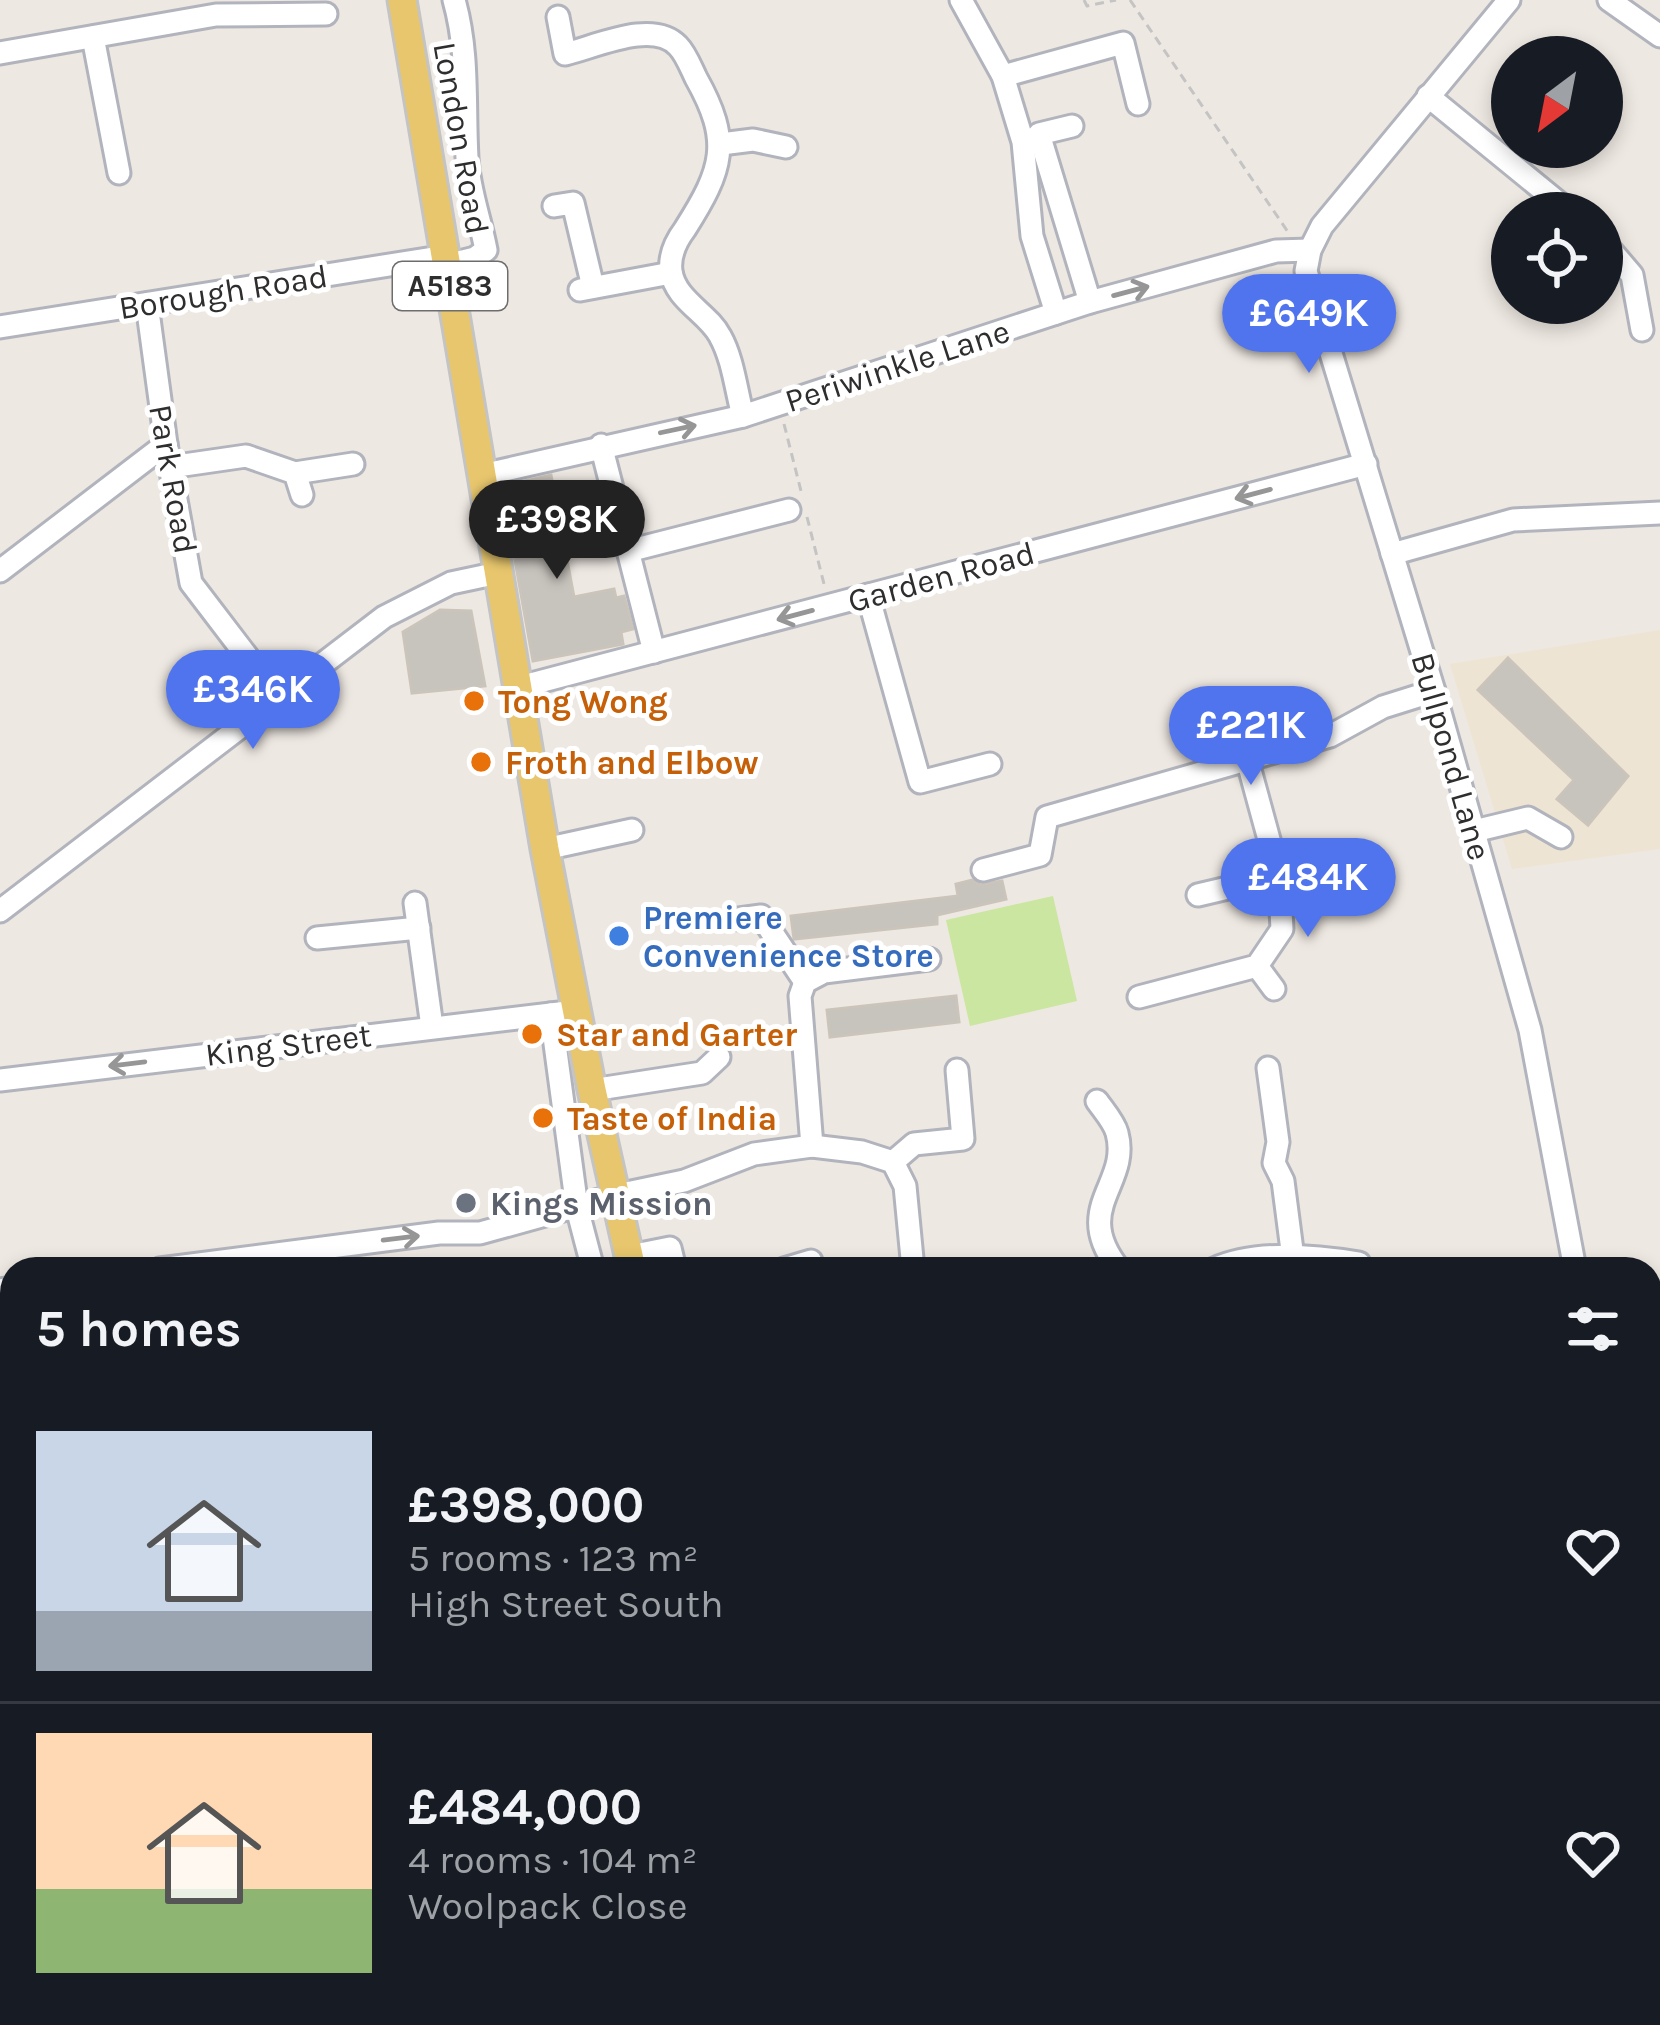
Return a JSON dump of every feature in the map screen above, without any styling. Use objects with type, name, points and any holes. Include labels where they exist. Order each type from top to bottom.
[{"type":"main road","name":"London Road","points":[[402,0],[498,573]]},
{"type":"main road","name":"A5183","points":[[498,573],[545,849],[564,1013],[592,1090],[630,1257]]},
{"type":"street","points":[[446,261],[475,259],[486,250],[471,200],[466,154],[469,103],[454,0]]},
{"type":"street","points":[[961,0],[1003,76],[1023,142],[1032,236],[1056,313]]},
{"type":"street","points":[[1310,250],[1322,226],[1509,0]]},
{"type":"street","points":[[1609,0],[1660,36]]},
{"type":"street","points":[[0,53],[216,15],[326,14]]},
{"type":"street","points":[[558,17],[565,54],[640,35],[662,35],[678,46],[713,110],[721,159],[710,190],[674,244],[671,273],[683,296],[723,340],[743,416]]},
{"type":"street","points":[[93,37],[119,173]]},
{"type":"street","points":[[1003,76],[1123,43],[1138,104]]},
{"type":"street","points":[[1428,96],[1545,192]]},
{"type":"street","points":[[1072,126],[1039,134],[1090,302]]},
{"type":"street","points":[[721,144],[753,140],[786,147]]},
{"type":"street","points":[[554,206],[573,202],[586,289],[671,273]]},
{"type":"street","name":"Periwinkle Lane","points":[[482,475],[743,416],[1090,302],[1274,252],[1310,250]]},
{"type":"street","name":"Bullpond Lane","points":[[1310,250],[1306,271],[1434,691],[1530,1030],[1572,1257]]},
{"type":"street","name":"Borough Road","points":[[0,327],[446,261]]},
{"type":"street","points":[[1623,264],[1632,275],[1642,329]]},
{"type":"street","name":"Park Road","points":[[147,304],[191,583],[278,697]]},
{"type":"street","points":[[601,446],[653,652]]},
{"type":"street","points":[[0,571],[168,455],[246,457],[298,484],[353,464]]},
{"type":"street","name":"Garden Road","points":[[516,688],[1366,464]]},
{"type":"street","points":[[628,551],[789,510]]},
{"type":"street","points":[[1392,554],[1513,520],[1660,513]]},
{"type":"street","points":[[0,910],[384,617],[451,583],[498,573]]},
{"type":"street","points":[[868,596],[920,782],[990,764]]},
{"type":"street","points":[[983,870],[1040,854],[1048,817],[1330,736],[1383,707],[1434,691]]},
{"type":"street","points":[[1139,997],[1257,965],[1282,929],[1279,876],[1247,759]]},
{"type":"street","points":[[1474,830],[1528,818],[1562,836]]},
{"type":"street","points":[[545,849],[632,830]]},
{"type":"street","points":[[1198,895],[1279,876]]},
{"type":"street","points":[[416,903],[432,1027]]},
{"type":"street","points":[[739,919],[760,916],[805,982]]},
{"type":"street","points":[[317,938],[419,928]]},
{"type":"street","points":[[812,1146],[800,996],[805,982],[824,972],[929,959]]},
{"type":"street","points":[[1257,965],[1274,988]]},
{"type":"street","points":[[564,1013],[577,1208],[589,1257]]},
{"type":"street","name":"King Street","points":[[0,1080],[564,1013]]},
{"type":"street","points":[[592,1090],[703,1073],[719,1057]]},
{"type":"street","points":[[1268,1068],[1278,1142],[1274,1163],[1283,1181],[1293,1257]]},
{"type":"street","points":[[893,1162],[914,1144],[963,1139],[957,1070]]},
{"type":"street","points":[[1097,1101],[1117,1130],[1119,1158],[1103,1195],[1098,1226],[1110,1257]]},
{"type":"street","points":[[253,1257],[439,1233],[480,1233],[684,1181],[754,1154],[812,1146],[862,1152],[893,1162],[905,1186],[912,1257]]},
{"type":"street","points":[[645,1257],[670,1248],[672,1257]]},
{"type":"path","points":[[1084,0],[1087,6],[1116,0]]},
{"type":"path","points":[[1130,0],[1288,232]]},
{"type":"shaded area","points":[[1660,630],[1660,849],[1512,869],[1450,664]]},
{"type":"green space","points":[[1053,896],[1077,1001],[970,1026],[946,920]]},
{"type":"building","points":[[551,475],[574,597],[614,589],[616,598],[624,596],[633,629],[621,632],[623,644],[533,661],[504,499],[523,495],[521,482]]},
{"type":"building","points":[[440,610],[471,611],[485,686],[412,693],[403,632]]},
{"type":"building","points":[[1508,658],[1628,776],[1588,825],[1557,799],[1574,780],[1478,690]]},
{"type":"building","points":[[972,880],[980,885],[1002,881],[1006,899],[937,915],[937,924],[794,939],[791,916],[958,896],[956,884]]},
{"type":"building","points":[[956,996],[959,1022],[830,1037],[827,1010]]},
{"type":"place","name":"Tong Wong","points":[[474,701]]},
{"type":"place","name":"Froth and Elbow","points":[[481,762]]},
{"type":"place","name":"Premiere Convenience Store","points":[[619,936]]},
{"type":"place","name":"Star and Garter","points":[[532,1034]]},
{"type":"place","name":"Taste of India","points":[[543,1118]]},
{"type":"place","name":"Kings Mission","points":[[466,1203]]}]
